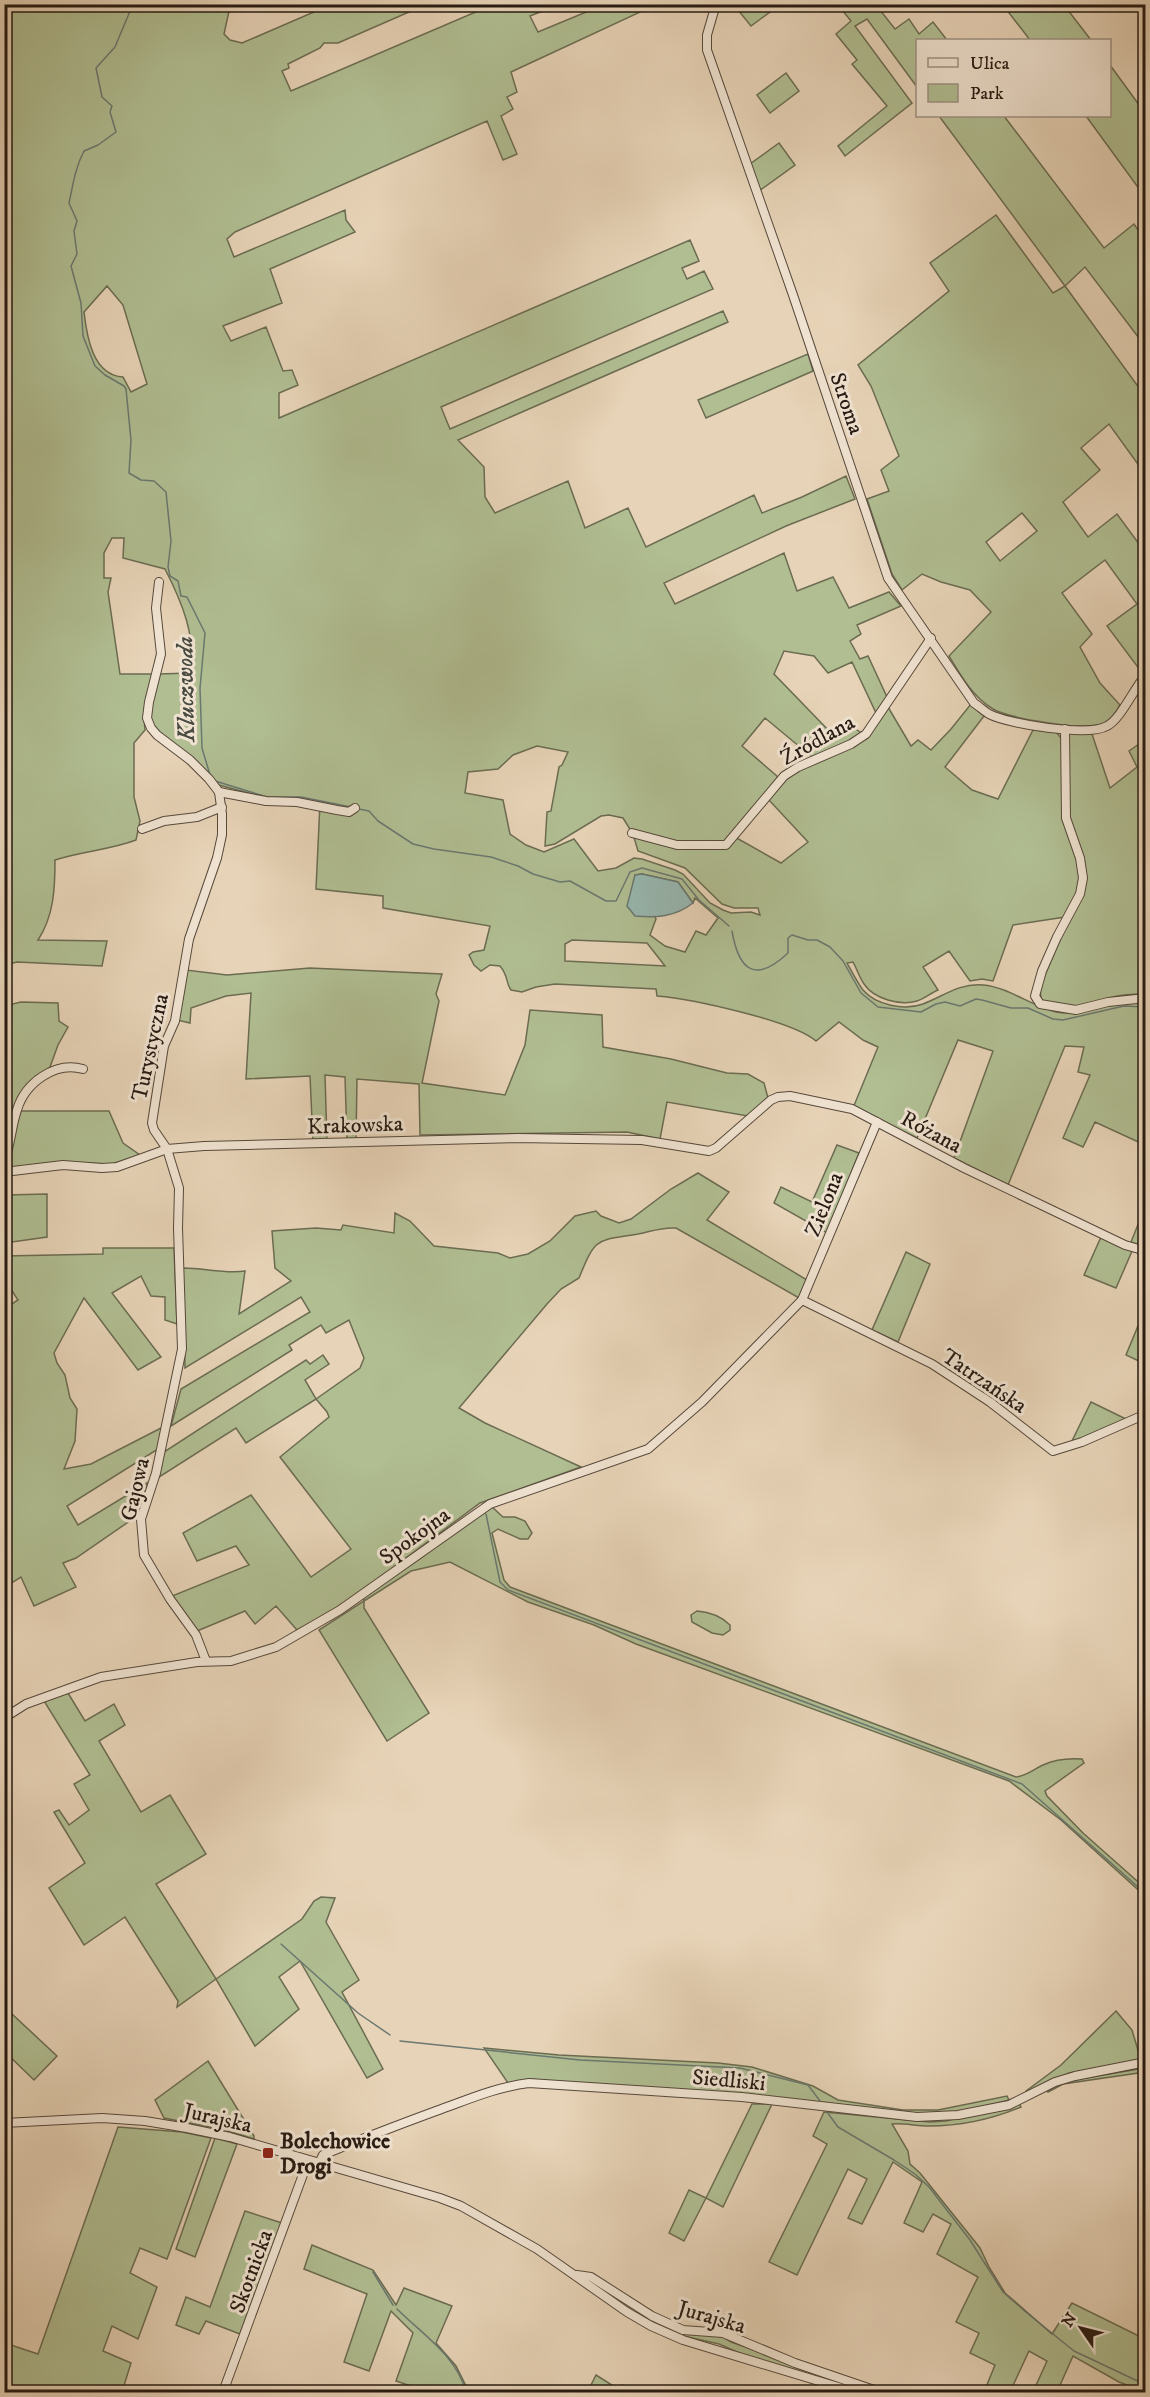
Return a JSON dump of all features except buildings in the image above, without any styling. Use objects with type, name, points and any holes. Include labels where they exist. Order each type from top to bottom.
[{"type":"street","name":"Stroma","points":[[716,4],[707,35],[707,50],[793,295],[888,578],[974,703],[1005,720],[1065,729]]},
{"type":"street","points":[[159,582],[156,608],[161,654],[147,718],[157,735],[190,760],[219,792],[349,812],[355,808]]},
{"type":"street","name":"Źródlana","points":[[632,833],[677,845],[726,845],[784,776],[798,767],[851,744],[866,734],[931,638]]},
{"type":"street","points":[[1146,675],[1114,720],[1106,727],[1096,730],[1065,729],[1065,818],[1080,858],[1083,878],[1080,894],[1042,971],[1035,996],[1040,1004],[1058,1009],[1076,1010],[1108,1002],[1146,998]]},
{"type":"street","name":"Turystyczna","points":[[182,1346],[179,1188],[167,1149],[154,1130],[152,1122],[164,1046],[175,1022],[189,939],[217,858],[222,835],[222,807],[219,792]]},
{"type":"street","points":[[142,829],[164,821],[197,817],[222,807]]},
{"type":"street","points":[[4,1161],[17,1109],[29,1088],[54,1070],[75,1066],[83,1069]]},
{"type":"street","name":"Różana","points":[[709,1151],[716,1148],[771,1100],[778,1097],[790,1096],[852,1109],[964,1168],[1125,1245],[1146,1251]]},
{"type":"street","name":"Zielona","points":[[802,1300],[877,1122]]},
{"type":"street","name":"Krakowska","points":[[4,1172],[63,1165],[117,1167],[167,1149],[517,1138],[642,1140],[709,1151]]},
{"type":"street","name":"Tatrzańska","points":[[802,1300],[932,1364],[990,1402],[1053,1451],[1082,1442],[1146,1414]]},
{"type":"street","name":"Spokojna","points":[[4,1718],[37,1699],[101,1677],[206,1661],[231,1660],[276,1647],[340,1611],[490,1504],[648,1449],[702,1402],[802,1300]]},
{"type":"street","name":"Gajowa","points":[[182,1346],[177,1382],[159,1463],[141,1519],[141,1533],[144,1555],[149,1565],[196,1635],[206,1661]]},
{"type":"street","name":"Siedliski","points":[[319,2163],[323,2155],[399,2123],[514,2085],[742,2097],[917,2117],[958,2115],[1009,2105],[1065,2079],[1146,2062]]},
{"type":"street","name":"Jurajska","points":[[4,2123],[102,2118],[145,2121],[216,2133],[461,2206],[537,2249],[627,2312],[670,2335],[855,2392]]},
{"type":"street","name":"Skotnicka","points":[[223,2392],[308,2161]]},
{"type":"street","name":"Jurajska","points":[[575,2275],[591,2277],[652,2316],[683,2330],[723,2333],[795,2363],[880,2392]]},
{"type":"green space","points":[[4,5],[234,5],[229,11],[224,34],[230,40],[242,43],[330,5],[425,5],[338,43],[324,43],[320,48],[288,64],[289,68],[282,71],[291,91],[492,5],[558,5],[530,16],[538,32],[603,5],[650,5],[651,7],[511,72],[517,92],[507,97],[513,109],[501,116],[517,154],[503,160],[487,121],[235,232],[227,239],[234,257],[345,210],[346,220],[355,232],[270,269],[282,303],[223,326],[231,341],[266,327],[283,371],[292,370],[298,385],[279,393],[279,418],[690,240],[699,261],[682,268],[687,279],[704,271],[713,289],[441,407],[450,429],[723,311],[728,322],[458,440],[484,467],[485,497],[495,513],[568,481],[585,528],[628,508],[646,547],[754,495],[762,513],[846,476],[855,499],[786,526],[664,583],[675,604],[784,553],[797,591],[833,577],[849,608],[889,592],[901,606],[857,625],[861,634],[850,641],[860,659],[868,656],[887,697],[877,715],[852,662],[828,673],[814,656],[784,651],[774,674],[833,735],[848,724],[863,734],[858,739],[812,757],[765,718],[742,746],[777,776],[777,780],[733,836],[781,863],[808,842],[768,799],[787,775],[868,738],[888,707],[911,746],[918,740],[931,750],[971,704],[984,716],[945,767],[972,790],[998,799],[1033,730],[1056,732],[1061,738],[1067,737],[1071,732],[1092,734],[1110,788],[1137,767],[1129,751],[1145,740],[1145,994],[1121,995],[1067,1008],[1049,1005],[1041,999],[1040,987],[1086,878],[1084,857],[1078,892],[1065,917],[1013,925],[993,981],[982,979],[970,981],[949,951],[923,967],[938,990],[917,1001],[903,1003],[874,994],[862,981],[853,962],[847,963],[863,990],[875,1000],[899,1007],[923,1004],[959,988],[974,985],[992,986],[1047,1009],[1063,1013],[1145,1001],[1145,1145],[1095,1122],[1083,1147],[1063,1138],[1090,1075],[1078,1072],[1084,1047],[1065,1046],[1008,1185],[954,1158],[993,1051],[958,1040],[917,1138],[853,1108],[878,1047],[863,1040],[839,1022],[816,1041],[803,1033],[764,1018],[693,1001],[657,996],[656,989],[555,984],[522,992],[511,990],[500,966],[490,965],[481,971],[474,965],[469,955],[484,950],[490,926],[383,908],[383,896],[316,889],[320,803],[267,798],[215,784],[153,728],[150,714],[159,674],[191,673],[191,646],[182,607],[165,569],[123,558],[124,538],[112,538],[104,553],[104,578],[111,578],[108,592],[120,674],[153,674],[144,717],[145,730],[134,743],[134,797],[140,821],[136,840],[55,860],[54,891],[50,912],[38,940],[107,941],[102,966],[17,962],[5,965]],"holes":[[[107,286],[123,305],[147,384],[131,392],[123,377],[105,370],[93,354],[84,312]],[[537,746],[568,752],[559,767],[551,811],[547,812],[545,846],[555,844],[601,816],[623,818],[633,834],[638,851],[685,868],[722,904],[734,908],[758,908],[760,915],[751,912],[731,913],[723,910],[710,903],[683,874],[642,859],[634,858],[616,868],[598,871],[574,839],[544,852],[526,845],[510,834],[503,800],[465,793],[468,772],[498,769],[513,755]],[[642,874],[678,882],[693,903],[695,898],[718,918],[706,935],[696,931],[685,952],[665,946],[650,935],[656,919],[635,875]],[[572,940],[647,943],[665,966],[565,961],[565,944]]]},
{"type":"green space","points":[[734,5],[765,5],[770,12],[751,26]]},
{"type":"green space","points":[[838,5],[876,5],[895,29],[909,19],[919,34],[933,22],[946,39],[916,39],[916,86],[867,19],[855,26],[912,103],[845,156],[838,146],[887,106],[852,64],[857,60],[836,34],[851,21]]},
{"type":"green space","points":[[1003,5],[1064,5],[1090,39],[1029,39]]},
{"type":"green space","points":[[1111,66],[1145,113],[1145,197],[1087,117],[1111,117]]},
{"type":"green space","points":[[786,73],[799,91],[770,113],[757,95]]},
{"type":"green space","points":[[940,117],[1005,117],[1104,248],[1134,224],[1145,240],[1145,346],[1085,267],[1065,286]]},
{"type":"green space","points":[[779,143],[795,165],[759,191],[750,164]]},
{"type":"green space","points":[[996,215],[1053,293],[1065,286],[1145,396],[1145,474],[1109,424],[1081,448],[1100,470],[1063,502],[1088,537],[1117,514],[1145,552],[1146,672],[1143,674],[1107,626],[1137,604],[1105,560],[1062,593],[1092,634],[1080,647],[1100,683],[1120,705],[1108,722],[1093,726],[1047,723],[1001,713],[979,698],[949,656],[991,612],[970,590],[922,574],[902,590],[892,574],[867,499],[889,491],[881,470],[899,456],[871,386],[858,365],[949,291],[930,263]],"holes":[[[1022,513],[1037,531],[1000,561],[986,542]]]},
{"type":"green space","points":[[808,354],[813,371],[706,418],[698,400]]},
{"type":"green space","points":[[310,968],[442,974],[436,994],[439,1001],[422,1083],[505,1095],[525,1045],[530,1010],[602,1015],[603,1047],[671,1059],[727,1073],[748,1074],[764,1083],[768,1098],[748,1116],[667,1102],[660,1139],[627,1132],[420,1135],[419,1084],[357,1079],[356,1140],[347,1140],[345,1077],[325,1075],[327,1141],[313,1142],[310,1076],[246,1079],[251,993],[226,996],[191,1008],[190,1023],[177,1020],[186,970],[227,975]]},
{"type":"green space","points":[[21,1002],[58,1003],[59,1021],[68,1027],[50,1067],[26,1088],[7,1147],[4,1146],[4,1006]]},
{"type":"green space","points":[[20,1111],[109,1111],[123,1143],[140,1155],[112,1164],[56,1162],[6,1169]]},
{"type":"green space","points":[[837,1145],[859,1153],[827,1233],[774,1203],[781,1187],[812,1202]]},
{"type":"green space","points":[[698,1173],[729,1192],[707,1220],[807,1280],[799,1298],[676,1228],[613,1238],[599,1243],[589,1254],[579,1278],[561,1289],[547,1304],[459,1408],[485,1423],[581,1467],[480,1503],[336,1610],[297,1630],[276,1606],[255,1624],[245,1611],[197,1631],[172,1596],[249,1565],[236,1546],[197,1561],[183,1533],[251,1495],[311,1577],[351,1549],[280,1457],[329,1417],[316,1399],[360,1368],[364,1358],[349,1320],[326,1333],[321,1325],[289,1345],[292,1350],[171,1426],[181,1389],[310,1312],[301,1297],[185,1368],[183,1268],[245,1271],[239,1314],[291,1281],[275,1268],[272,1231],[316,1228],[341,1230],[343,1225],[394,1233],[395,1213],[410,1221],[434,1246],[498,1253],[510,1258],[528,1254],[550,1241],[575,1216],[596,1211],[601,1216],[619,1223],[631,1219],[671,1189]]},
{"type":"green space","points":[[47,1194],[47,1237],[5,1243],[5,1195]]},
{"type":"green space","points":[[1145,1207],[1145,1247],[1131,1242]]},
{"type":"green space","points":[[1101,1237],[1133,1249],[1116,1288],[1084,1275]]},
{"type":"green space","points":[[103,1248],[174,1248],[177,1324],[165,1320],[165,1297],[151,1296],[141,1276],[112,1293],[161,1357],[138,1370],[84,1298],[54,1353],[65,1375],[70,1398],[77,1409],[75,1441],[64,1469],[91,1464],[163,1427],[158,1449],[67,1506],[78,1525],[147,1483],[137,1516],[76,1558],[63,1563],[76,1587],[34,1606],[21,1577],[5,1587],[4,1309],[18,1300],[5,1280],[5,1256],[103,1254]]},
{"type":"green space","points":[[906,1252],[930,1264],[898,1342],[872,1330]]},
{"type":"green space","points":[[1145,1309],[1145,1364],[1126,1355]]},
{"type":"green space","points":[[323,1355],[329,1364],[305,1380],[316,1399],[246,1443],[236,1428],[156,1479],[164,1452],[306,1360],[310,1364]]},
{"type":"green space","points":[[1091,1402],[1126,1419],[1071,1443]]},
{"type":"green space","points":[[491,1506],[503,1517],[515,1517],[525,1521],[532,1533],[528,1539],[520,1539],[498,1529],[492,1533],[504,1580],[510,1587],[1016,1777],[1053,1761],[1082,1759],[1084,1763],[1045,1791],[1047,1796],[1083,1833],[1145,1888],[1145,1896],[1061,1820],[1009,1781],[528,1602],[450,1562],[411,1571],[364,1601],[363,1597],[421,1558],[466,1522]]},
{"type":"green space","points":[[364,1601],[364,1608],[429,1713],[387,1741],[319,1630]]},
{"type":"green space","points":[[697,1611],[710,1613],[723,1619],[730,1625],[730,1630],[723,1635],[712,1633],[692,1622],[691,1615]]},
{"type":"green space","points":[[68,1693],[85,1721],[114,1704],[125,1725],[99,1741],[141,1812],[170,1795],[206,1854],[156,1884],[216,1979],[177,2007],[178,2001],[125,1917],[84,1945],[49,1888],[85,1863],[54,1812],[59,1810],[69,1825],[89,1810],[74,1784],[90,1775],[44,1701]]},
{"type":"green space","points":[[321,1897],[335,1898],[326,1922],[359,1980],[342,1992],[383,2069],[367,2078],[300,1961],[279,1977],[299,2009],[255,2046],[216,1979],[302,1919],[314,1901]]},
{"type":"green space","points":[[1116,2011],[1132,2030],[1140,2057],[1145,2056],[1145,2060],[1069,2073],[1028,2093],[1026,2091],[1061,2065]]},
{"type":"green space","points":[[12,2014],[57,2056],[34,2080],[5,2052],[5,2020]]},
{"type":"green space","points":[[484,2048],[752,2067],[813,2086],[838,2100],[903,2110],[938,2110],[1007,2096],[1009,2100],[967,2111],[918,2116],[530,2079],[508,2083]]},
{"type":"green space","points":[[208,2061],[254,2139],[224,2130],[164,2118],[155,2100]]},
{"type":"green space","points":[[1145,2068],[1145,2072],[1063,2084],[1048,2092],[1046,2090],[1062,2082]]},
{"type":"green space","points":[[1019,2103],[1021,2107],[965,2123],[941,2126],[892,2124],[908,2151],[910,2164],[920,2173],[980,2248],[1005,2293],[1052,2334],[1072,2303],[1145,2339],[1145,2392],[1119,2382],[1073,2356],[1057,2392],[1033,2392],[1047,2361],[1029,2351],[1010,2392],[984,2392],[995,2365],[970,2353],[979,2333],[956,2322],[978,2277],[937,2254],[951,2224],[933,2214],[923,2232],[904,2223],[922,2182],[893,2162],[862,2224],[848,2218],[867,2179],[848,2169],[797,2275],[769,2262],[827,2144],[813,2136],[824,2112],[930,2122],[946,2121]]},
{"type":"green space","points":[[752,2104],[772,2104],[723,2207],[706,2198]]},
{"type":"green space","points":[[118,2127],[182,2132],[211,2138],[167,2259],[140,2248],[130,2273],[157,2287],[138,2339],[112,2326],[103,2351],[131,2363],[122,2392],[98,2389],[96,2392],[5,2392],[5,2343],[38,2354]]},
{"type":"green space","points":[[215,2138],[237,2144],[195,2257],[176,2249]]},
{"type":"green space","points":[[689,2190],[706,2198],[684,2241],[669,2233]]},
{"type":"green space","points":[[245,2211],[282,2223],[240,2334],[206,2321],[199,2334],[176,2325],[186,2297],[210,2307]]},
{"type":"green space","points":[[312,2245],[373,2270],[396,2305],[404,2288],[452,2306],[436,2343],[456,2366],[469,2392],[429,2392],[396,2381],[413,2333],[391,2311],[369,2371],[344,2362],[367,2294],[304,2269]]},
{"type":"green space","points":[[590,2282],[684,2332],[723,2337],[731,2342],[874,2392],[862,2392],[744,2355],[719,2344],[670,2333],[628,2311]]},
{"type":"green space","points":[[596,2375],[618,2389],[622,2385],[634,2392],[594,2392],[589,2389]]},
{"type":"water","points":[[642,874],[678,882],[693,903],[665,916],[635,916],[627,906],[635,875]]},
{"type":"waterway","name":"Kluczwoda","points":[[133,4],[115,47],[96,68],[102,97],[112,106],[110,112],[116,132],[98,145],[84,151],[78,164],[69,203],[77,221],[74,231],[77,254],[71,266],[81,303],[83,336],[95,366],[126,389],[131,440],[129,473],[141,480],[154,481],[166,492],[171,541],[168,567],[170,576],[178,581],[181,596],[187,597],[205,633],[200,688],[202,748],[210,775]]},
{"type":"waterway","name":"Kluczwoda","points":[[215,781],[267,797],[301,797],[351,807]]},
{"type":"waterway","name":"Kluczwoda","points":[[359,809],[369,811],[378,821],[413,844],[491,857],[533,874],[560,882],[570,881],[606,901],[616,901],[630,872],[642,868],[682,879],[699,900],[729,926]]},
{"type":"waterway","name":"Kluczwoda","points":[[732,931],[735,945],[744,964],[751,969],[758,970],[767,968],[788,953],[788,938],[792,935],[817,940],[830,947],[843,961],[861,993],[878,1007],[921,1012],[936,1004],[945,1002],[960,1006],[976,999],[1011,1008],[1028,1008],[1053,1019],[1063,1020],[1124,1006],[1146,1007]]},
{"type":"waterway","points":[[486,1514],[500,1582],[508,1590],[1022,1784],[1146,1894]]},
{"type":"waterway","points":[[281,1944],[358,2013],[390,2035]]},
{"type":"waterway","points":[[400,2041],[580,2060],[740,2068],[808,2085],[820,2101]]},
{"type":"waterway","points":[[827,2112],[838,2127],[894,2160],[929,2187],[970,2240],[1003,2292],[1027,2313],[1074,2351],[1146,2385]]},
{"type":"waterway","points":[[373,2272],[393,2305]]},
{"type":"waterway","points":[[397,2309],[447,2357],[455,2367],[466,2392]]},
{"type":"place","name":"Bolechowice Drogi","points":[[268,2153]]}]
